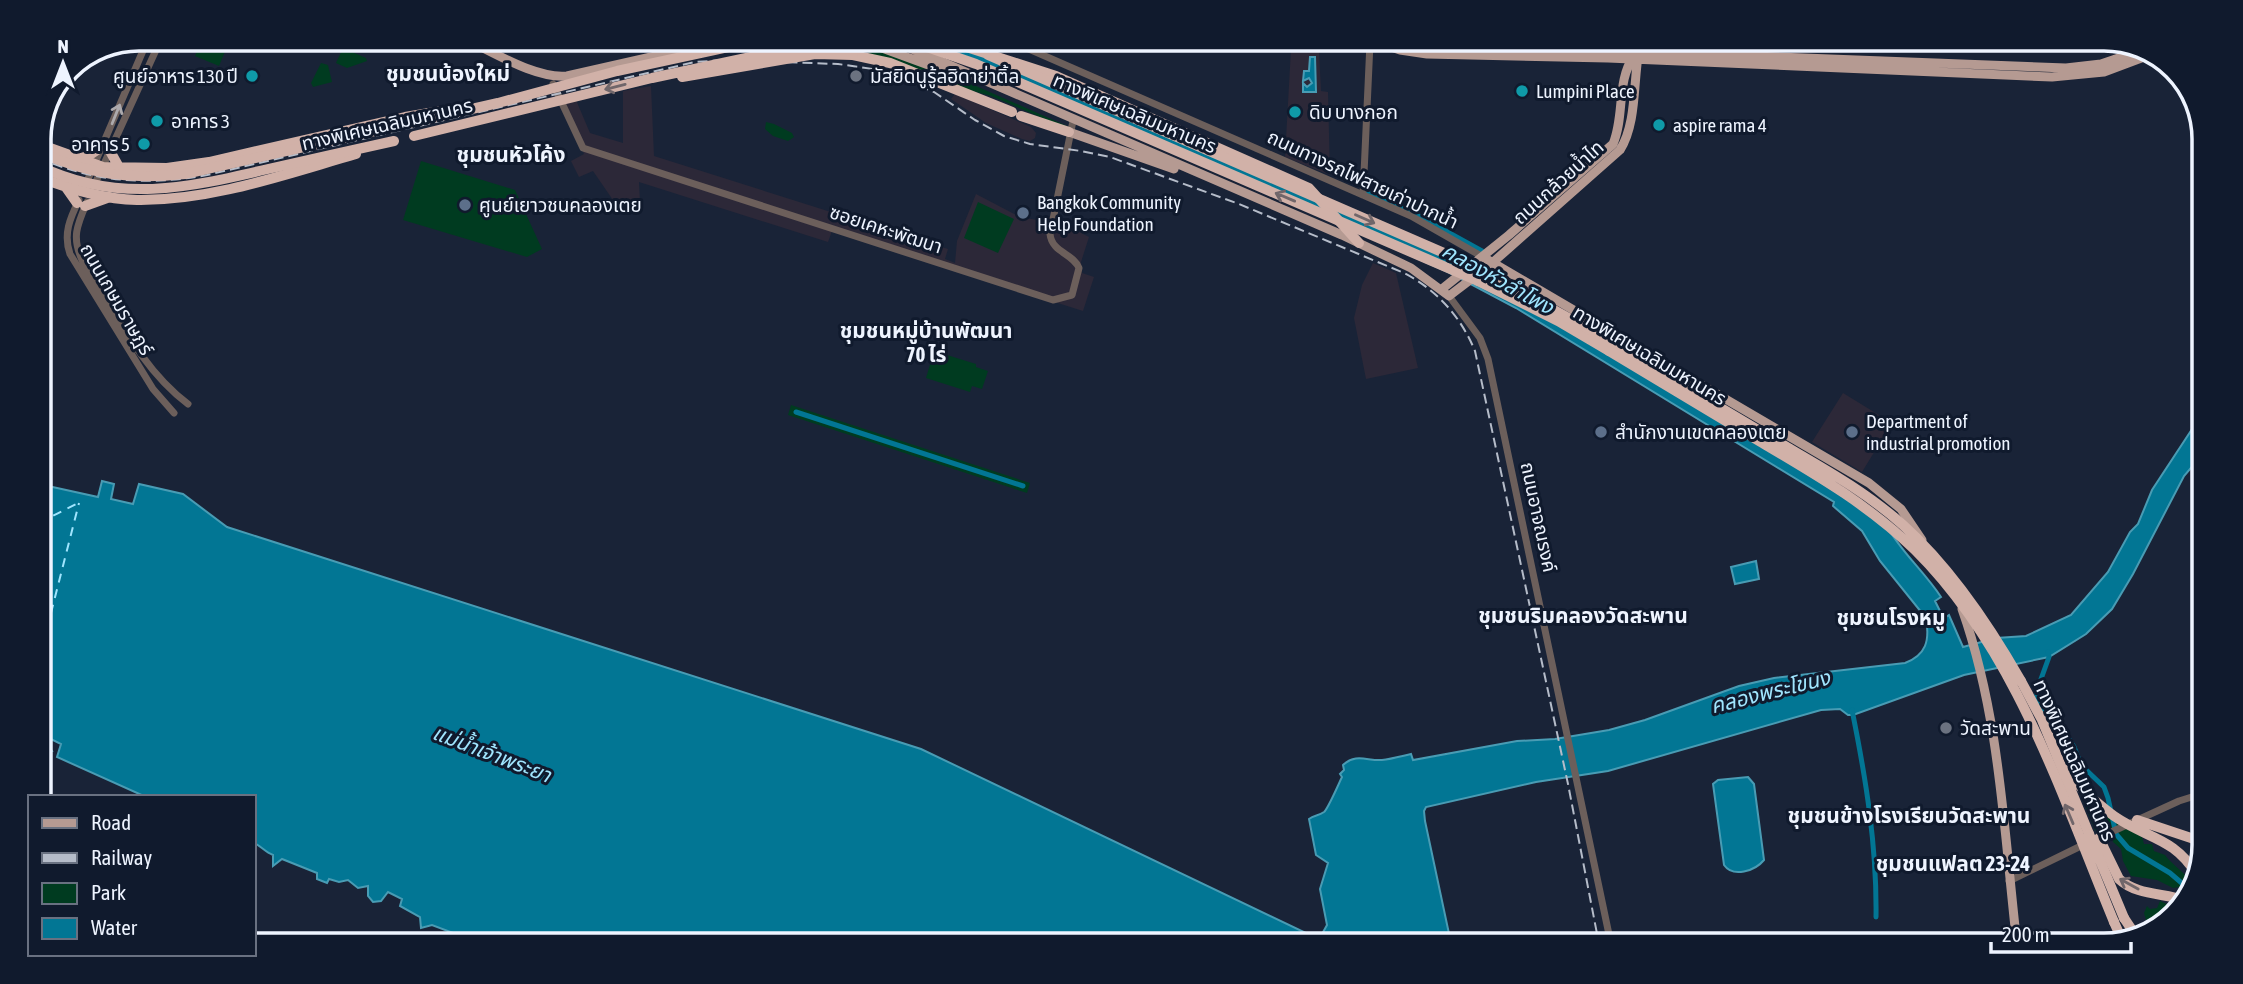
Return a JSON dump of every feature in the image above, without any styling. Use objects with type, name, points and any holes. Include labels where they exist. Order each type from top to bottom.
[{"type":"highway","name":"ทางพิเศษเฉลิมมหานคร","points":[[51,156],[95,172],[130,177],[168,176],[207,170],[710,51]]},
{"type":"highway","name":"ทางพิเศษเฉลิมมหานคร","points":[[51,170],[90,185],[129,190],[160,190],[214,181],[394,141],[652,78],[778,51]]},
{"type":"highway","name":"ทางพิเศษเฉลิมมหานคร","points":[[939,51],[976,64],[1460,272],[1558,321],[1858,502],[1896,533],[1934,571],[1968,614],[1996,657],[2033,727],[2119,920],[2126,930]]},
{"type":"highway","name":"ทางพิเศษเฉลิมมหานคร","points":[[977,51],[1458,259],[1504,282],[1843,480],[1894,517],[1941,564],[1987,626],[2042,720],[2119,920],[2121,931]]},
{"type":"highway","points":[[652,78],[685,77],[815,54],[853,55],[890,63],[1043,125],[1071,125]]},
{"type":"highway","points":[[988,55],[1056,76],[1309,188],[1352,237]]},
{"type":"highway","points":[[51,149],[98,166],[120,169],[167,168],[246,154],[405,117],[498,103]]},
{"type":"highway","points":[[51,181],[110,197],[150,200],[193,195],[273,177],[394,141]]},
{"type":"highway","points":[[77,159],[107,148],[120,169]]},
{"type":"highway","points":[[65,186],[81,205],[110,197]]},
{"type":"highway","points":[[2042,720],[2065,767],[2083,790],[2113,816],[2170,845],[2190,865]]},
{"type":"highway","points":[[2094,799],[2141,822],[2192,838]]},
{"type":"highway","points":[[2105,835],[2119,879],[2124,884],[2174,898]]},
{"type":"highway","points":[[2119,920],[2129,929]]},
{"type":"main road","points":[[494,51],[552,75]]},
{"type":"main road","points":[[497,51],[552,75],[568,76],[667,51]]},
{"type":"main road","name":"ถนนอาจณรงค์","points":[[891,51],[961,76],[1320,230],[1352,237]]},
{"type":"main road","name":"ถนนอาจณรงค์","points":[[916,51],[1071,125],[1352,237],[1448,290]]},
{"type":"main road","points":[[1407,51],[1427,54],[1608,58],[1637,53]]},
{"type":"main road","points":[[1593,51],[2070,76],[2114,69],[2141,59]]},
{"type":"main road","name":"ถนนกล้วยน้ำไท","points":[[1448,290],[1493,262],[1616,147],[1625,72],[1637,53]]},
{"type":"main road","name":"ถนนกล้วยน้ำไท","points":[[1448,290],[1466,270],[1589,167],[1625,141],[1630,124],[1637,53]]},
{"type":"main road","points":[[1813,62],[2066,68],[2101,64],[2130,54]]},
{"type":"main road","points":[[1608,58],[1625,72]]},
{"type":"main road","name":"ถนนทางรถไฟสายเก่าปากน้ำ","points":[[1483,257],[1768,421],[1868,483],[1912,522],[1956,596],[1971,636],[1981,675],[1995,752],[2016,933]]},
{"type":"street","name":"ถนนเกษมราษฎร์","points":[[107,148],[144,51]]},
{"type":"street","name":"ถนนเกษมราษฎร์","points":[[155,51],[68,228],[66,240],[70,254],[153,389],[174,413]]},
{"type":"street","name":"ถนนทางรถไฟสายเก่าปากน้ำ","points":[[1034,51],[1411,216],[1483,257]]},
{"type":"street","points":[[1363,195],[1370,51]]},
{"type":"street","name":"ซอยเคหะพัฒนา","points":[[552,75],[557,94],[583,148],[1054,300],[1072,295],[1079,268],[1075,261],[1054,247],[1050,234],[1071,125]]},
{"type":"street","name":"ถนนเกษมราษฎร์","points":[[81,205],[75,237],[83,262],[141,352],[170,389],[188,404]]},
{"type":"street","name":"ถนนอาจณรงค์","points":[[1448,290],[1475,331],[1488,359],[1609,933]]},
{"type":"street","points":[[2009,881],[2144,817],[2192,797]]},
{"type":"shaded area","name":"ดิบ บางกอก","points":[[1291,51],[1319,51],[1321,91],[1328,92],[1330,175],[1285,157]]},
{"type":"shaded area","points":[[651,86],[654,156],[948,249],[945,259],[955,263],[957,241],[976,194],[1020,217],[1037,220],[1047,216],[1089,237],[1081,262],[1082,273],[1094,277],[1083,311],[832,231],[828,242],[639,182],[640,202],[615,203],[593,171],[579,177],[571,161],[584,154],[561,104],[576,100],[590,133],[623,143],[623,91]]},
{"type":"shaded area","points":[[955,94],[1031,127],[1036,133],[1035,138],[1030,141],[1022,139],[986,123],[951,99]]},
{"type":"shaded area","points":[[1373,263],[1396,273],[1418,368],[1366,379],[1354,318],[1362,285]]},
{"type":"shaded area","name":"Department of industrial promotion","points":[[1843,393],[1892,423],[1862,472],[1812,442]]},
{"type":"green space","points":[[197,51],[225,51],[219,66],[195,56]]},
{"type":"green space","points":[[342,51],[350,51],[367,61],[347,68],[336,63]]},
{"type":"green space","points":[[869,51],[881,51],[960,79],[1067,126],[1066,128],[991,96],[868,55]]},
{"type":"green space","points":[[321,63],[328,65],[332,82],[313,87],[311,83]]},
{"type":"green space","points":[[766,122],[792,133],[794,137],[788,141],[773,136],[765,129]]},
{"type":"green space","name":"ศูนย์เยาวชนคลองเตย","points":[[421,161],[515,190],[542,249],[527,257],[403,220]]},
{"type":"green space","points":[[978,202],[1014,219],[998,253],[964,238]]},
{"type":"green space","points":[[934,351],[976,364],[976,367],[988,371],[982,389],[972,386],[970,392],[926,378]]},
{"type":"green space","points":[[791,405],[1030,483],[1027,493],[788,415]]},
{"type":"green space","points":[[2085,793],[2095,809],[2142,837],[2144,844],[2152,844],[2154,851],[2165,855],[2187,877],[2181,887],[2173,888],[2157,880],[2131,876],[2123,861],[2121,849],[2113,842],[2111,835],[2095,830],[2081,795]]},
{"type":"green space","points":[[2160,901],[2168,905],[2153,918],[2146,920],[2144,913],[2147,906],[2150,909],[2157,908]]},
{"type":"water","name":"คลองพระโขนง","points":[[947,51],[987,51],[1472,262],[1885,523],[1941,597],[1935,601],[1941,613],[1944,612],[1946,617],[1949,615],[1963,647],[1996,638],[2026,636],[2071,615],[2108,572],[2130,532],[2138,524],[2152,490],[2192,429],[2192,467],[2184,476],[2112,609],[2086,634],[2049,657],[1964,675],[1853,715],[1840,709],[1821,710],[1608,771],[1536,782],[1426,807],[1425,821],[1449,933],[1323,933],[1327,925],[1320,889],[1328,863],[1316,855],[1309,819],[1326,810],[1342,777],[1340,774],[1344,770],[1343,765],[1352,759],[1382,760],[1411,754],[1413,760],[1517,741],[1555,739],[1609,730],[1739,686],[1774,678],[1905,663],[1918,656],[1927,640],[1926,618],[1880,561],[1862,531],[1833,506],[1834,502],[1516,308],[1448,272]]},
{"type":"water","points":[[1310,57],[1315,57],[1316,92],[1303,92],[1303,83],[1307,87],[1312,83],[1309,78],[1303,81],[1304,71],[1309,71]]},
{"type":"water","name":"แม่น้ำเจ้าพระยา","points":[[102,481],[114,484],[111,499],[133,504],[139,484],[183,494],[227,527],[921,749],[1306,933],[453,933],[432,925],[421,928],[420,917],[400,906],[402,899],[388,892],[381,901],[373,902],[368,896],[368,886],[358,888],[348,880],[339,882],[329,879],[327,883],[317,879],[317,873],[282,859],[273,866],[273,855],[256,844],[256,795],[142,795],[57,757],[61,744],[51,739],[51,487],[98,497]]},
{"type":"water","points":[[1756,561],[1759,579],[1735,584],[1731,567]]},
{"type":"water","points":[[1748,777],[1754,784],[1764,860],[1750,870],[1738,872],[1724,865],[1713,784],[1718,780]]},
{"type":"waterway","name":"คลองหัวลำโพง","points":[[1367,186],[1368,193],[1413,213],[1482,251]]},
{"type":"waterway","points":[[796,412],[1023,486]]},
{"type":"waterway","points":[[2048,652],[2049,657],[2037,690],[2037,699],[2051,722],[2066,735],[2081,765],[2104,787],[2116,834],[2128,848],[2170,873],[2183,884]]},
{"type":"waterway","points":[[1852,710],[1870,813],[1876,917]]},
{"type":"ferry route","points":[[51,517],[78,503]]},
{"type":"ferry route","points":[[51,613],[79,503]]},
{"type":"railway","points":[[51,163],[80,172],[122,180],[185,178],[695,62],[724,60],[838,64],[880,70],[934,92],[1004,136],[1030,144],[1110,157],[1239,204],[1404,273],[1427,288],[1447,306],[1463,327],[1475,351],[1568,784],[1597,933]]},
{"type":"place","name":"ศูนย์อาหาร 130 ปี","points":[[252,76]]},
{"type":"place","name":"มัสยิดนูรู้ลฮิดาย่าติ้ล","points":[[856,76]]},
{"type":"place","name":"Lumpini Place","points":[[1522,91]]},
{"type":"place","name":"ดิบ บางกอก","points":[[1295,112]]},
{"type":"place","name":"อาคาร 3","points":[[157,121]]},
{"type":"place","name":"aspire rama 4","points":[[1659,125]]},
{"type":"place","name":"อาคาร 5","points":[[144,144]]},
{"type":"place","name":"ศูนย์เยาวชนคลองเตย","points":[[465,205]]},
{"type":"place","name":"Bangkok Community Help Foundation","points":[[1023,213]]},
{"type":"place","name":"สำนักงานเขตคลองเตย","points":[[1601,432]]},
{"type":"place","name":"Department of industrial promotion","points":[[1852,432]]},
{"type":"place","name":"วัดสะพาน","points":[[1946,728]]},
{"type":"district","name":"ชุมชนน้องใหม่","points":[[448,73]]},
{"type":"district","name":"ชุมชนหัวโค้ง","points":[[511,154]]},
{"type":"district","name":"ชุมชนหมู่บ้านพัฒนา 70 ไร่","points":[[926,342]]},
{"type":"district","name":"ชุมชนริมคลองวัดสะพาน","points":[[1583,615]]},
{"type":"district","name":"ชุมชนโรงหมู","points":[[1891,617]]},
{"type":"district","name":"ชุมชนข้างโรงเรียนวัดสะพาน","points":[[1909,815]]},
{"type":"district","name":"ชุมชนแฟลต 23-24","points":[[1953,863]]}]
